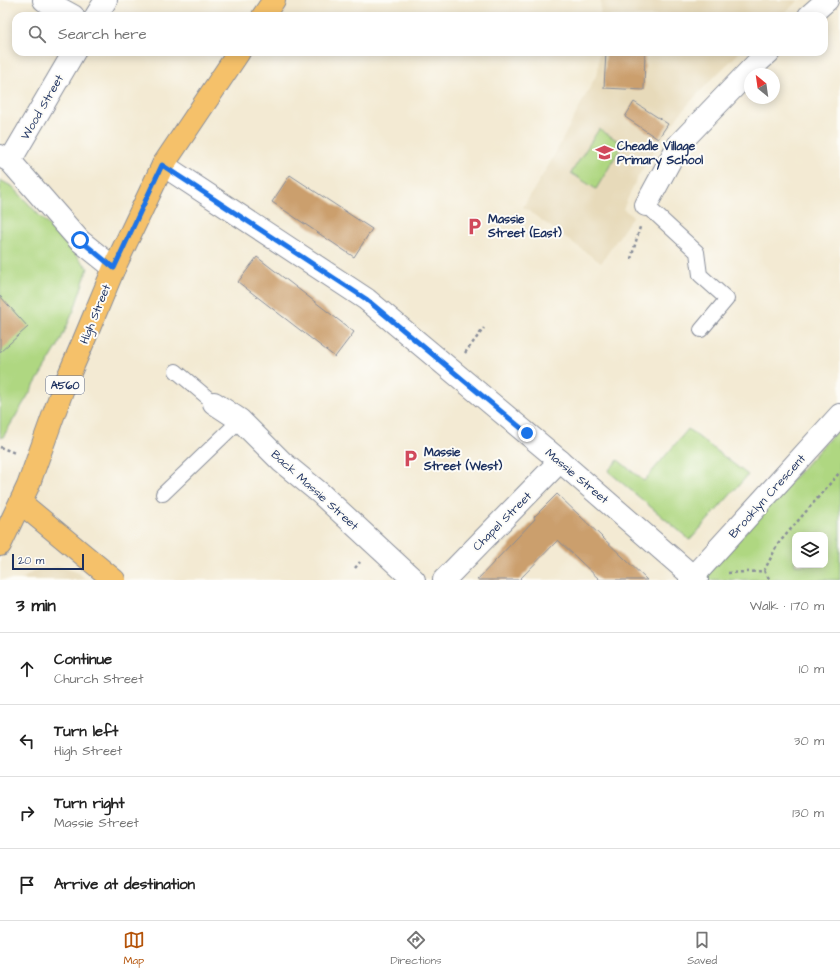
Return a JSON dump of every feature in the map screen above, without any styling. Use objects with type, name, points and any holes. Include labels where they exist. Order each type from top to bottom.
[{"type":"main road","points":[[266,12],[274,0]]},
{"type":"main road","name":"High Street","points":[[21,503],[38,461],[62,391],[114,268],[162,165],[236,56]]},
{"type":"main road","points":[[21,503],[114,580]]},
{"type":"main road","name":"A560","points":[[0,545],[21,503]]},
{"type":"street","points":[[44,0],[66,12]]},
{"type":"street","points":[[98,12],[106,0]]},
{"type":"street","points":[[814,12],[827,0]]},
{"type":"street","name":"Wood Street","points":[[5,159],[71,56]]},
{"type":"street","points":[[646,205],[679,144],[765,56]]},
{"type":"street","points":[[5,159],[80,240],[114,268]]},
{"type":"street","name":"Massie Street","points":[[162,165],[366,299],[560,461],[694,579]]},
{"type":"street","name":"Back Massie Street","points":[[214,403],[240,420],[282,462],[320,494],[414,580]]},
{"type":"street","name":"Brooklyn Crescent","points":[[694,579],[840,415]]},
{"type":"street","name":"Chapel Street","points":[[444,580],[560,461]]},
{"type":"lane","points":[[646,205],[697,252],[700,275],[727,299],[701,330]]},
{"type":"lane","points":[[176,372],[214,403]]},
{"type":"lane","points":[[163,494],[240,420]]},
{"type":"path","points":[[631,259],[646,205]]},
{"type":"path","points":[[452,371],[484,328]]},
{"type":"path","points":[[770,580],[764,571],[778,544],[840,472]]},
{"type":"shaded area","points":[[601,0],[799,0],[786,12],[600,12]]},
{"type":"shaded area","name":"Cheadle Village Primary School","points":[[599,56],[736,56],[694,98],[658,144],[636,180],[623,209],[633,216],[601,263],[523,207],[550,163],[598,72]]},
{"type":"shaded area","points":[[59,566],[79,573],[86,580],[21,580],[34,571]]},
{"type":"green space","points":[[599,129],[623,144],[596,189],[571,173]]},
{"type":"green space","points":[[0,180],[13,187],[88,268],[74,310],[58,346],[3,437],[0,438]]},
{"type":"green space","points":[[840,427],[840,580],[702,580]]},
{"type":"green space","points":[[688,429],[748,475],[690,540],[608,471],[618,460],[644,481]]},
{"type":"building","points":[[606,56],[645,56],[644,90],[604,88]]},
{"type":"building","points":[[634,102],[668,124],[658,139],[625,117]]},
{"type":"building","points":[[290,175],[372,229],[354,257],[272,202]]},
{"type":"building","points":[[257,257],[354,332],[335,357],[238,282]]},
{"type":"building","points":[[0,296],[28,327],[0,352]]},
{"type":"building","points":[[557,494],[647,580],[600,580],[558,540],[519,580],[477,580]]},
{"type":"place","name":"Cheadle Village Primary School","points":[[604,153]]},
{"type":"place","name":"Massie Street (East)","points":[[475,226]]},
{"type":"place","name":"Massie Street (West)","points":[[411,459]]},
{"type":"route","points":[[80,240],[114,268],[162,165],[366,299],[527,433]]}]
